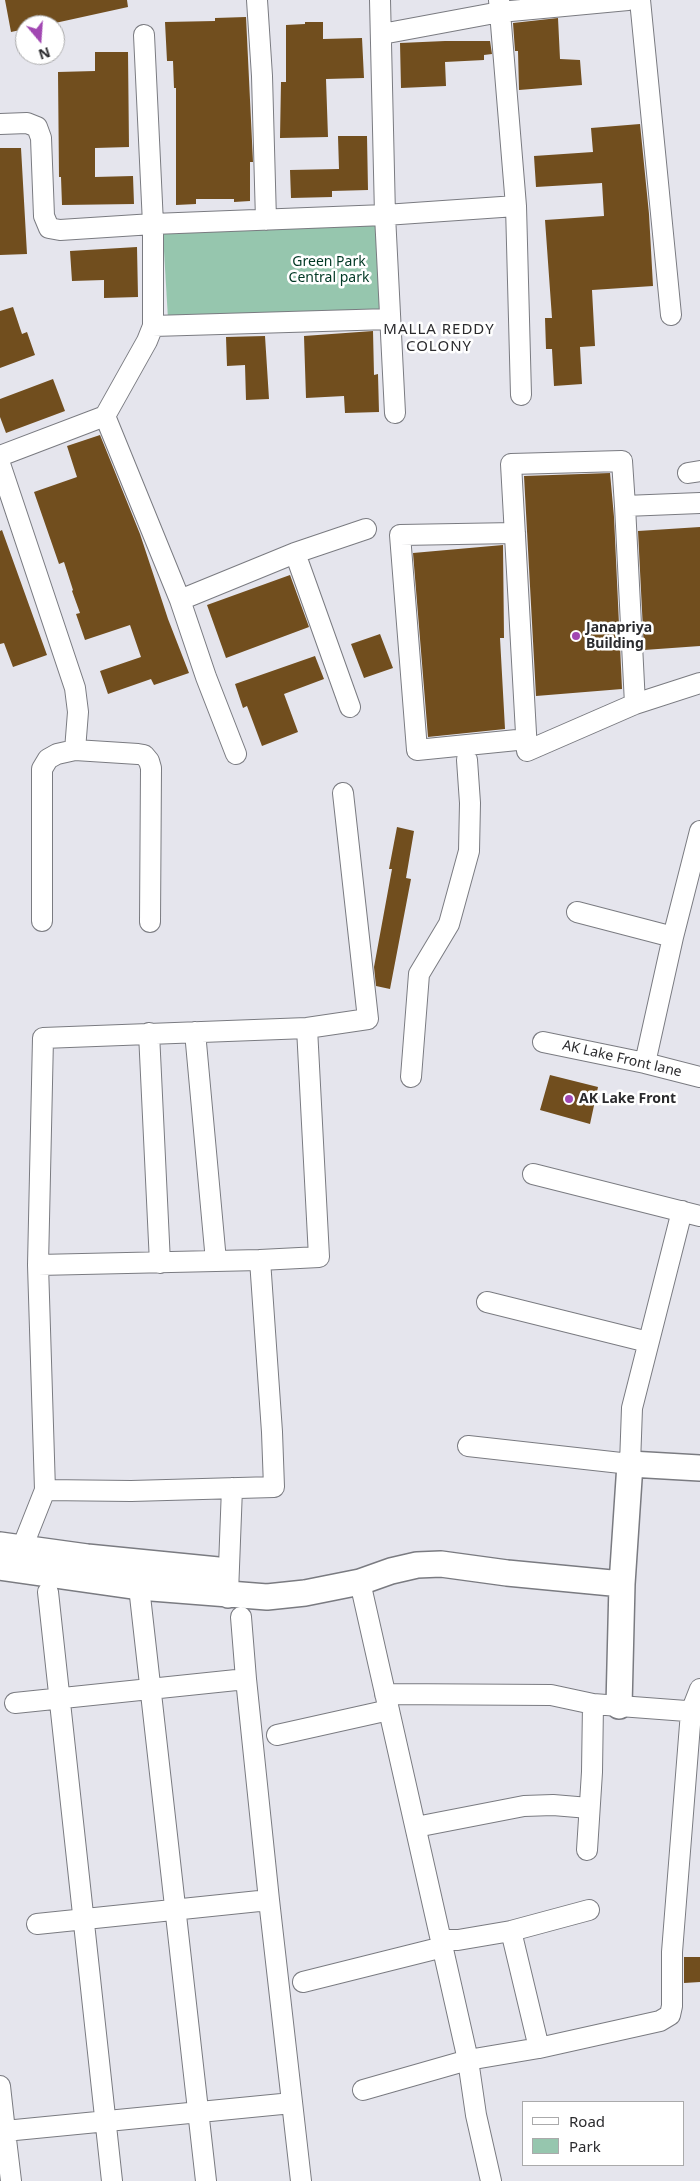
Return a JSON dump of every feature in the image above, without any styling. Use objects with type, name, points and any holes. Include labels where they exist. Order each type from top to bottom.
[{"type":"street","points":[[257,0],[262,76],[266,220]]},
{"type":"street","points":[[380,0],[385,215],[395,413]]},
{"type":"street","points":[[382,34],[500,6],[628,0]]},
{"type":"street","points":[[640,0],[670,315]]},
{"type":"street","points":[[500,6],[516,206],[521,394]]},
{"type":"street","points":[[0,456],[105,416],[150,333],[153,224],[144,35]]},
{"type":"street","points":[[0,124],[28,123],[37,127],[41,138],[44,216],[49,228],[60,230],[153,224],[385,215],[516,206]]},
{"type":"street","points":[[150,333],[390,319]]},
{"type":"street","points":[[105,416],[180,600],[236,754]]},
{"type":"street","points":[[635,704],[622,461],[511,464],[528,751],[635,704],[700,683]]},
{"type":"street","points":[[0,464],[75,688],[78,712],[75,750]]},
{"type":"street","points":[[625,506],[700,503]]},
{"type":"street","points":[[180,600],[295,553],[366,529]]},
{"type":"street","points":[[515,532],[400,535],[417,750],[527,739]]},
{"type":"street","points":[[295,553],[350,707]]},
{"type":"street","points":[[42,921],[42,769],[48,759],[57,754],[75,750],[138,754],[144,755],[149,761],[151,768],[150,922]]},
{"type":"street","points":[[411,1077],[419,974],[449,924],[470,851],[470,803],[467,760]]},
{"type":"street","points":[[10,1557],[45,1490],[38,1266],[43,1038],[307,1028],[368,1019],[343,793]]},
{"type":"street","points":[[645,1063],[673,937],[700,831]]},
{"type":"street","points":[[577,912],[673,937]]},
{"type":"street","points":[[38,1266],[319,1257],[307,1028]]},
{"type":"street","points":[[195,1032],[216,1261]]},
{"type":"street","points":[[149,1033],[160,1262]]},
{"type":"street","name":"AK Lake Front lane","points":[[544,1042],[645,1063],[700,1077]]},
{"type":"street","points":[[533,1174],[691,1214],[648,1342],[632,1408],[622,1584],[619,1706]]},
{"type":"street","points":[[45,1490],[130,1491],[274,1487],[260,1260]]},
{"type":"street","points":[[488,1302],[648,1342]]},
{"type":"street","points":[[468,1446],[630,1464],[700,1468]]},
{"type":"street","points":[[228,1595],[232,1488]]},
{"type":"street","points":[[10,1557],[87,1557],[218,1570],[228,1595]]},
{"type":"street","points":[[10,1557],[139,1587],[266,1597],[305,1593],[360,1582],[391,1571],[417,1565],[441,1564],[507,1573],[622,1584]]},
{"type":"street","points":[[360,1582],[468,2060],[476,2115],[491,2181]]},
{"type":"street","points":[[139,1587],[152,1688],[206,2181]]},
{"type":"street","points":[[48,1592],[112,2181]]},
{"type":"street","points":[[241,1617],[268,1900],[301,2181]]},
{"type":"street","points":[[15,1703],[246,1679]]},
{"type":"street","points":[[363,2090],[468,2060],[539,2048],[660,2021],[670,2015],[672,2006],[672,1952],[695,1712],[700,1689]]},
{"type":"street","points":[[276,1735],[387,1702],[551,1695],[593,1704],[695,1712]]},
{"type":"street","points":[[586,1850],[593,1704]]},
{"type":"street","points":[[416,1827],[524,1806],[553,1805],[589,1808]]},
{"type":"street","points":[[37,1924],[268,1900]]},
{"type":"street","points":[[303,1982],[442,1943],[511,1931],[589,1910]]},
{"type":"street","points":[[511,1931],[539,2048]]},
{"type":"street","points":[[0,2086],[3,2131],[11,2181]]},
{"type":"street","points":[[3,2131],[292,2103]]},
{"type":"green space","name":"Green Park Central park","points":[[379,222],[383,313],[168,319],[163,234]]},
{"type":"building","points":[[5,0],[127,0],[128,7],[65,21],[65,15],[15,15],[15,31],[11,32]]},
{"type":"building","points":[[246,17],[253,162],[250,162],[250,201],[234,202],[234,199],[196,199],[196,204],[176,205],[176,88],[174,88],[173,61],[167,61],[165,22],[215,21],[215,18]]},
{"type":"building","points":[[558,18],[560,59],[580,60],[582,85],[519,90],[518,51],[515,51],[513,23]]},
{"type":"building","points":[[305,22],[323,22],[323,39],[362,38],[364,78],[326,79],[328,137],[280,138],[281,82],[286,82],[286,25],[305,24]]},
{"type":"building","points":[[490,41],[492,54],[484,55],[484,60],[445,62],[446,86],[401,88],[400,43]]},
{"type":"building","points":[[95,52],[128,52],[129,147],[95,148],[95,177],[133,176],[134,204],[62,205],[61,177],[59,177],[58,72],[95,71]]},
{"type":"building","points":[[640,124],[649,214],[653,286],[592,290],[595,346],[580,347],[582,384],[554,386],[552,349],[546,349],[545,318],[552,318],[545,220],[604,216],[602,183],[536,187],[534,156],[593,152],[591,128]]},
{"type":"building","points":[[338,136],[367,136],[368,190],[332,191],[332,197],[291,198],[290,170],[339,169]]},
{"type":"building","points":[[0,148],[21,148],[27,254],[0,255]]},
{"type":"building","points":[[137,247],[138,297],[104,298],[104,280],[72,281],[70,251]]},
{"type":"building","points":[[13,307],[22,334],[27,332],[35,355],[0,368],[0,311]]},
{"type":"building","points":[[373,331],[374,375],[378,374],[379,412],[345,413],[344,396],[306,398],[304,336]]},
{"type":"building","points":[[265,336],[269,399],[246,400],[245,365],[227,366],[226,337]]},
{"type":"building","points":[[53,379],[65,411],[6,433],[0,417],[0,399]]},
{"type":"building","points":[[100,435],[140,534],[168,619],[189,673],[154,685],[151,679],[108,694],[100,671],[141,657],[130,625],[85,640],[76,614],[80,613],[64,562],[59,564],[34,492],[77,477],[67,446]]},
{"type":"building","points":[[610,473],[614,517],[622,689],[536,696],[524,476]]},
{"type":"building","name":"Janapriya Building","points":[[700,527],[700,646],[644,650],[638,531]]},
{"type":"building","points":[[2,530],[47,655],[13,667],[4,643],[0,644],[0,531]]},
{"type":"building","points":[[503,545],[504,638],[500,638],[505,729],[428,737],[413,553]]},
{"type":"building","points":[[290,575],[309,627],[226,658],[207,605]]},
{"type":"building","points":[[380,634],[393,668],[364,678],[351,644]]},
{"type":"building","points":[[315,656],[324,679],[284,694],[298,732],[262,746],[247,706],[243,708],[235,684]]},
{"type":"building","points":[[397,827],[414,831],[406,878],[411,879],[390,989],[376,986],[374,967],[392,869],[389,869]]},
{"type":"building","name":"AK Lake Front","points":[[550,1075],[598,1087],[590,1124],[540,1110]]},
{"type":"building","points":[[684,1957],[700,1957],[700,1982],[684,1983]]},
{"type":"place","name":"Janapriya Building","points":[[576,636]]},
{"type":"place","name":"AK Lake Front","points":[[569,1099]]},
{"type":"district","name":"MALLA REDDY COLONY","points":[[439,338]]}]
